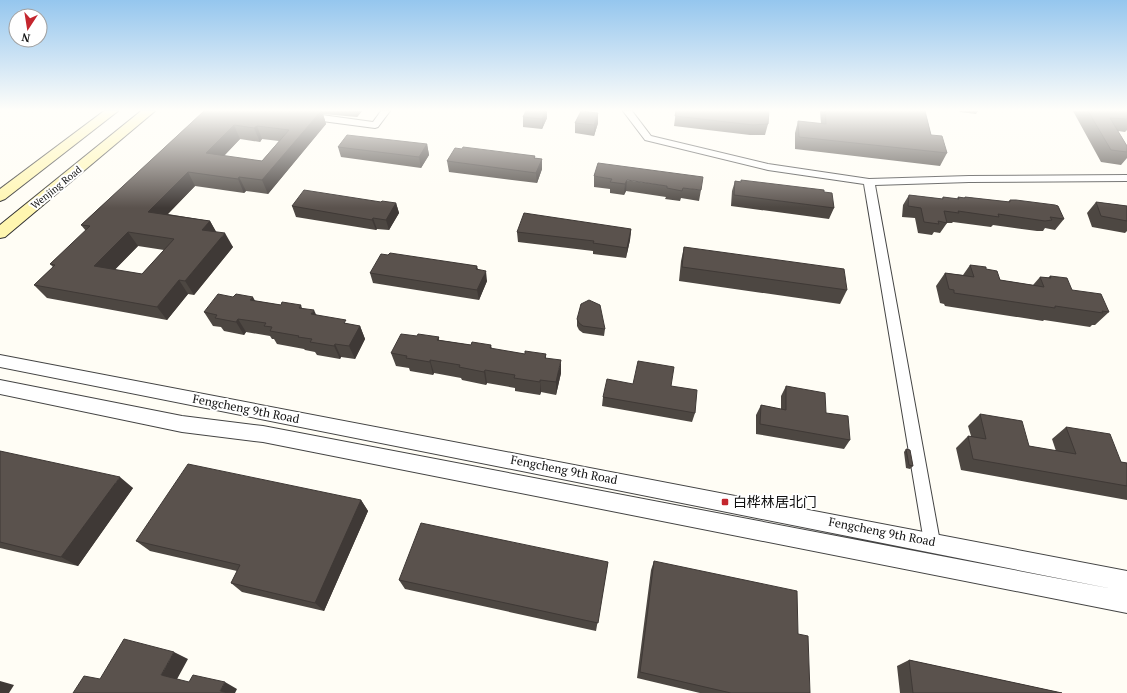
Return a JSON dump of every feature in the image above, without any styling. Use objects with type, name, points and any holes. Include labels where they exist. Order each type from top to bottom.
[{"type":"main road","points":[[0,196],[69,143]]},
{"type":"main road","name":"Wenjing Road","points":[[0,234],[110,143]]},
{"type":"street","points":[[670,143],[768,167],[869,182],[969,179],[1127,178]]},
{"type":"street","points":[[869,182],[932,542]]},
{"type":"street","name":"Fengcheng 9th Road","points":[[0,361],[1127,581]]},
{"type":"street","name":"Fengcheng 9th Road","points":[[0,387],[182,424],[263,434],[1127,602]]},
{"type":"building","points":[[169,143],[216,143],[206,153],[262,161],[277,143],[293,143],[262,180],[239,177],[238,179],[188,172],[148,212],[210,221],[202,230],[225,233],[185,281],[179,280],[157,307],[34,285],[55,265],[50,264],[90,226],[81,225]],"holes":[[[128,232],[174,239],[142,274],[94,266]]]},
{"type":"building","points":[[341,143],[427,144],[419,157],[338,147]]},
{"type":"building","points":[[858,143],[944,143],[947,153]]},
{"type":"building","points":[[1107,143],[1125,143],[1127,146],[1127,152],[1111,150]]},
{"type":"building","points":[[463,147],[535,156],[534,158],[542,159],[536,173],[447,161],[455,148],[462,149]]},
{"type":"building","points":[[598,163],[703,177],[701,190],[683,188],[682,191],[667,188],[667,186],[627,180],[625,184],[610,182],[612,179],[594,176]]},
{"type":"building","points":[[741,180],[824,190],[824,192],[832,193],[834,208],[734,195],[735,181],[741,182]]},
{"type":"building","points":[[304,190],[396,203],[386,220],[373,218],[372,220],[292,206]]},
{"type":"building","points":[[909,195],[943,199],[943,197],[959,199],[958,197],[965,197],[1010,202],[1010,200],[1016,200],[1055,205],[1058,206],[1064,219],[1050,217],[1052,220],[1045,221],[998,214],[999,217],[958,211],[959,213],[944,211],[947,223],[938,221],[939,224],[924,222],[921,208],[908,206]]},
{"type":"building","points":[[1096,202],[1127,206],[1127,221],[1101,216]]},
{"type":"building","points":[[524,213],[631,229],[627,248],[593,243],[594,241],[517,232]]},
{"type":"building","points":[[684,247],[844,269],[847,290],[682,267]]},
{"type":"building","points":[[390,253],[477,266],[476,269],[486,271],[477,290],[370,273],[381,254],[388,255]]},
{"type":"building","points":[[970,265],[986,267],[986,269],[997,271],[1000,280],[1044,287],[1040,277],[1051,278],[1050,276],[1067,278],[1072,290],[1101,294],[1109,312],[1102,311],[1103,313],[1055,306],[1055,308],[954,293],[954,290],[949,289],[945,273],[974,277]]},
{"type":"building","points":[[218,294],[233,297],[236,294],[253,297],[250,300],[281,305],[282,302],[301,305],[299,308],[314,310],[311,314],[346,320],[344,323],[360,326],[349,346],[335,344],[334,346],[310,342],[312,339],[270,331],[272,327],[264,326],[266,323],[238,319],[236,322],[215,318],[217,315],[204,312]]},
{"type":"building","points":[[589,300],[600,305],[605,329],[583,326],[579,323],[577,319],[581,304]]},
{"type":"building","points":[[401,334],[417,336],[418,334],[439,337],[437,340],[471,345],[472,342],[491,345],[490,348],[525,354],[525,351],[546,354],[545,358],[561,360],[556,382],[540,380],[540,382],[514,378],[515,375],[485,370],[484,372],[459,367],[460,365],[406,358],[407,356],[391,353]]},
{"type":"building","points":[[638,361],[674,367],[671,386],[697,390],[695,413],[603,397],[607,379],[633,384]]},
{"type":"building","points":[[786,386],[825,393],[826,413],[848,416],[850,440],[760,424],[761,405],[786,410]]},
{"type":"building","points":[[980,414],[1022,421],[1029,446],[1076,454],[1066,427],[1110,434],[1121,462],[1127,463],[1127,486],[973,459],[968,436],[986,439]]},
{"type":"building","points":[[906,449],[910,450],[913,466],[909,465]]},
{"type":"building","points":[[0,451],[120,477],[61,557],[0,542]]},
{"type":"building","points":[[188,464],[361,500],[315,603],[231,583],[240,565],[136,541]]},
{"type":"building","points":[[421,523],[608,562],[598,623],[399,580]]},
{"type":"building","points":[[654,561],[797,591],[798,634],[808,636],[810,693],[731,693],[640,672]]},
{"type":"building","points":[[124,639],[174,652],[161,675],[189,682],[193,675],[225,682],[220,691],[228,693],[73,693],[84,676],[100,679]]},
{"type":"building","points":[[909,660],[1062,693],[913,693]]},
{"type":"place","name":"白桦林居北门","points":[[725,502]]}]
